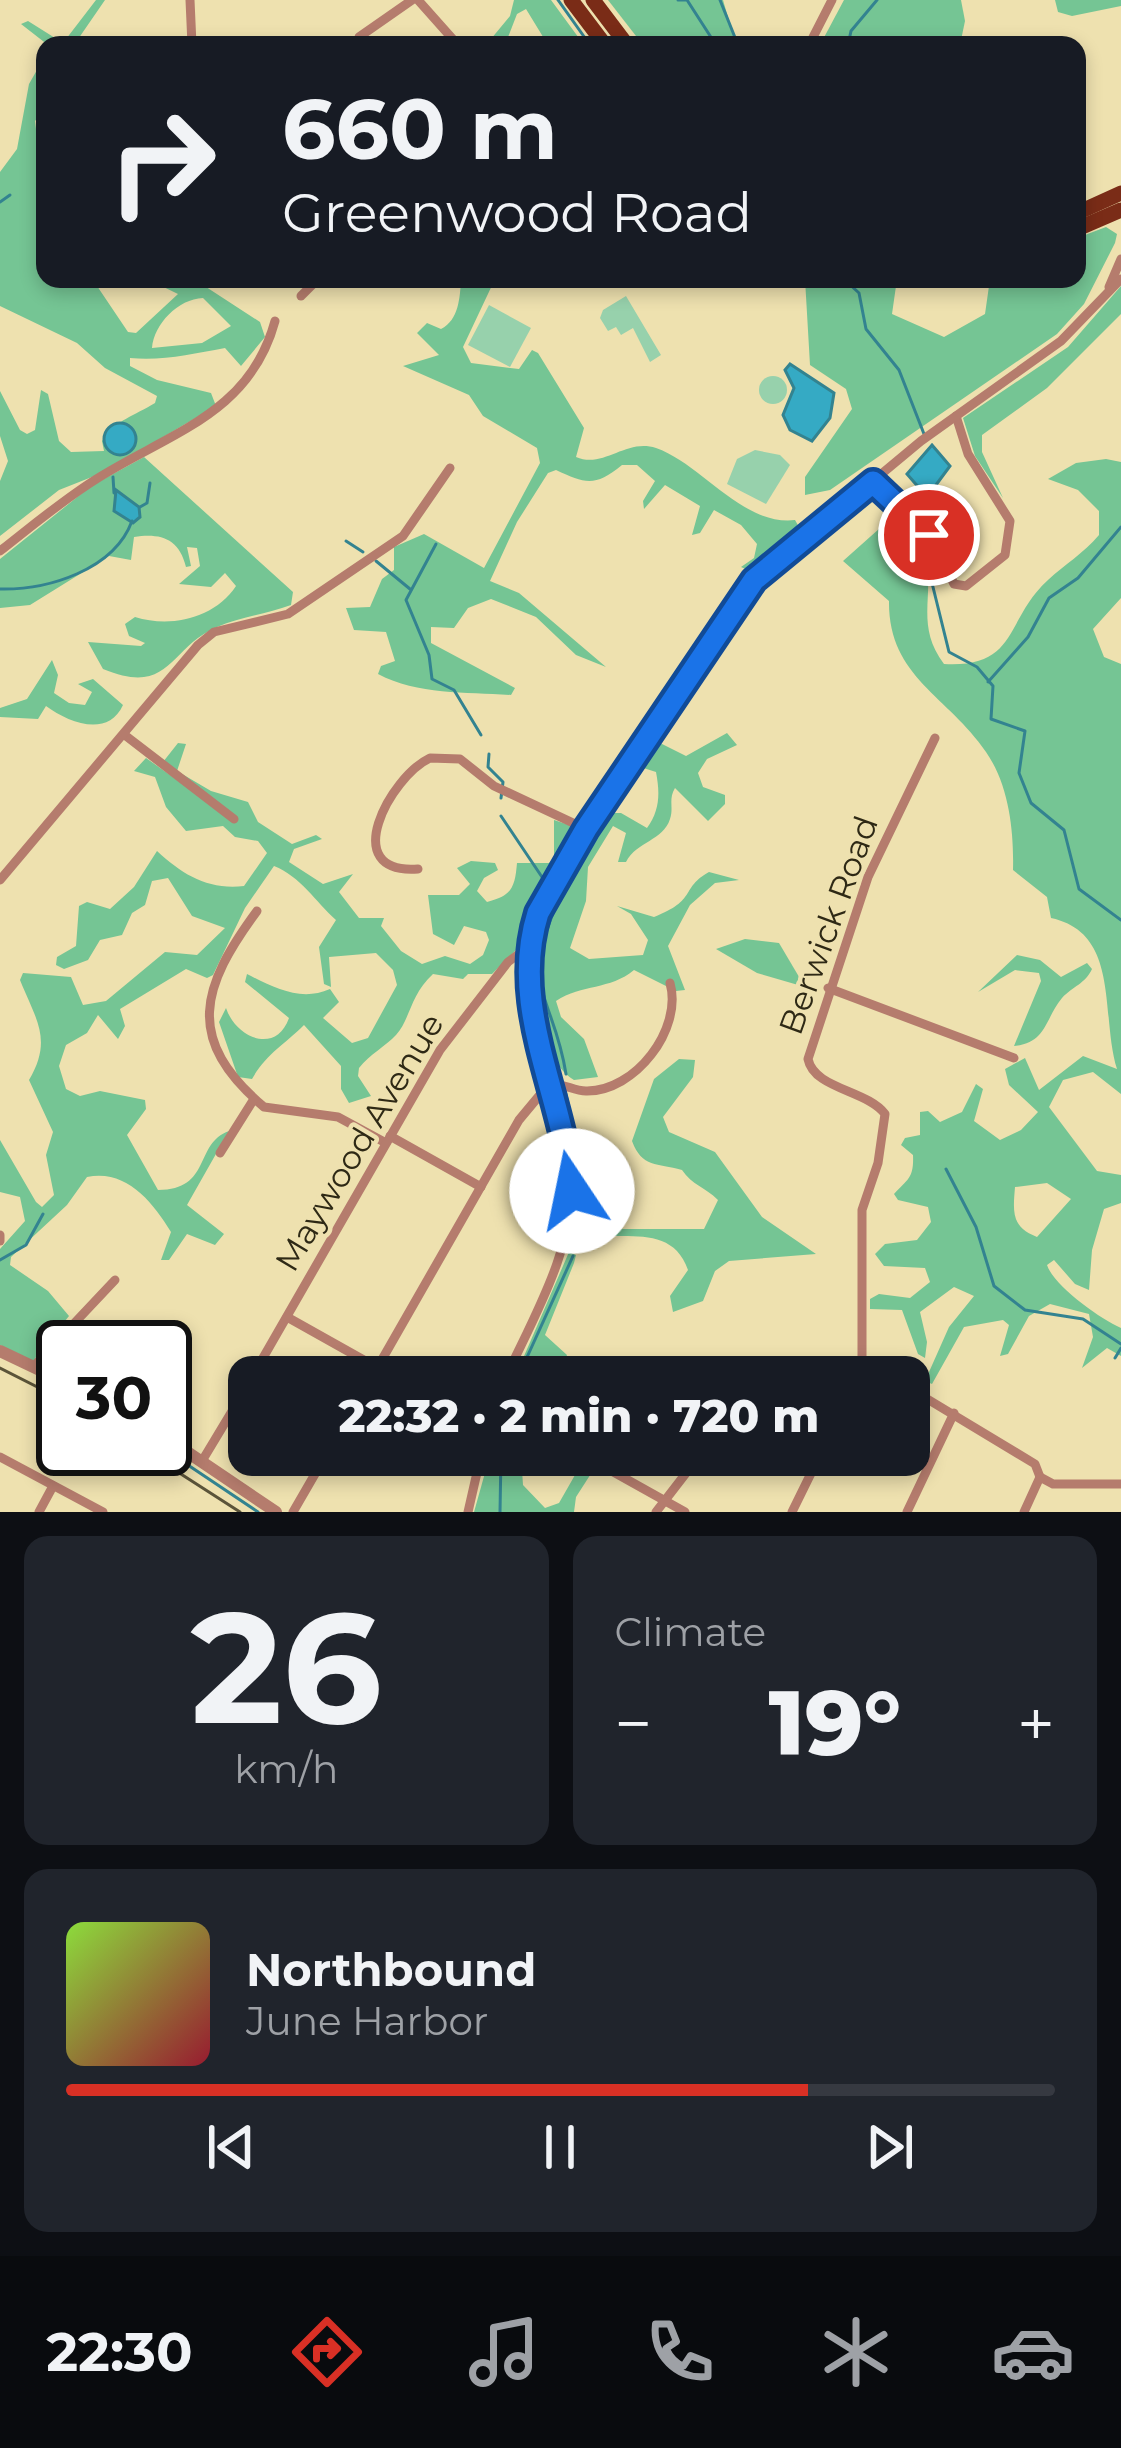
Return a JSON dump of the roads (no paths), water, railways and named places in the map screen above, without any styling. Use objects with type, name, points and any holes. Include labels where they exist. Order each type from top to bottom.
[{"type":"main road","points":[[571,0],[598,36]]},
{"type":"main road","points":[[593,0],[620,36]]},
{"type":"main road","points":[[1086,209],[1121,193]]},
{"type":"main road","points":[[1086,226],[1121,210]]},
{"type":"street","points":[[190,0],[192,36]]},
{"type":"street","points":[[361,36],[387,23],[415,0],[449,36]]},
{"type":"street","points":[[814,36],[832,0]]},
{"type":"street","points":[[1102,301],[1121,259]]},
{"type":"street","points":[[515,1356],[556,1261],[571,1205],[571,1178],[526,982],[528,946],[538,913],[586,829],[754,580],[925,438],[1061,341],[1121,279]]},
{"type":"street","points":[[301,296],[309,288]]},
{"type":"street","points":[[0,551],[97,478],[229,402],[270,341],[275,321]]},
{"type":"street","points":[[873,482],[933,540],[954,584],[966,586],[998,562],[1010,539],[1008,514],[968,454],[956,416]]},
{"type":"street","points":[[0,880],[198,645],[214,632],[289,614],[359,560],[403,536],[450,468]]},
{"type":"street","points":[[126,736],[234,819]]},
{"type":"street","name":"Berwick Road","points":[[860,1356],[862,1210],[886,1124],[875,1101],[817,1076],[809,1066],[828,988],[880,849],[935,738]]},
{"type":"street","points":[[418,869],[389,864],[376,844],[382,809],[414,768],[430,758],[451,756],[494,786],[586,829]]},
{"type":"street","points":[[257,910],[224,960],[207,1011],[216,1053],[254,1099],[277,1112],[338,1117],[481,1187]]},
{"type":"street","name":"Maywood Avenue","points":[[265,1356],[457,1025],[528,946]]},
{"type":"street","points":[[549,1084],[594,1089],[645,1062],[670,1023],[670,983]]},
{"type":"street","points":[[828,988],[1014,1058]]},
{"type":"street","points":[[383,1356],[519,1120],[549,1084]]},
{"type":"street","points":[[220,1154],[254,1099]]},
{"type":"street","points":[[33,1367],[115,1280]]},
{"type":"street","points":[[287,1317],[349,1356]]},
{"type":"street","points":[[0,1351],[36,1368]]},
{"type":"street","points":[[930,1400],[1035,1464],[1040,1477],[1053,1484],[1121,1484]]},
{"type":"street","points":[[907,1512],[954,1413]]},
{"type":"street","name":"Maywood Avenue","points":[[202,1461],[228,1418]]},
{"type":"street","points":[[192,1455],[276,1512]]},
{"type":"street","points":[[0,1457],[103,1512]]},
{"type":"street","points":[[293,1512],[314,1476]]},
{"type":"street","points":[[468,1512],[477,1476]]},
{"type":"street","points":[[621,1476],[686,1512]]},
{"type":"street","points":[[656,1512],[684,1476]]},
{"type":"street","points":[[793,1512],[810,1476]]},
{"type":"street","points":[[1024,1512],[1040,1477]]},
{"type":"street","points":[[39,1512],[53,1486]]},
{"type":"water","points":[[790,364],[834,393],[830,418],[812,441],[790,430],[783,415],[794,388],[785,370]]},
{"type":"water","points":[[120,423],[131,428],[136,439],[131,450],[120,455],[109,450],[104,439],[109,428]]},
{"type":"water","points":[[932,445],[950,466],[927,497],[907,474]]},
{"type":"water","points":[[116,490],[139,507],[140,517],[133,523],[114,511]]},
{"type":"waterway","points":[[558,0],[584,36]]},
{"type":"waterway","points":[[678,0],[687,0],[710,36]]},
{"type":"waterway","points":[[720,0],[734,36]]},
{"type":"waterway","points":[[850,36],[877,0]]},
{"type":"waterway","points":[[0,202],[10,195]]},
{"type":"waterway","points":[[854,288],[859,293],[866,329],[899,370],[924,434]]},
{"type":"waterway","points":[[113,477],[114,493]]},
{"type":"waterway","points":[[140,507],[147,503],[150,483]]},
{"type":"waterway","points":[[928,492],[941,515],[938,538]]},
{"type":"waterway","points":[[0,589],[38,586],[77,574],[111,552],[132,521]]},
{"type":"waterway","points":[[988,682],[1028,637],[1049,598],[1078,578],[1121,527]]},
{"type":"waterway","points":[[346,541],[363,552]]},
{"type":"waterway","points":[[436,544],[406,600],[429,655],[432,679],[454,690],[481,735]]},
{"type":"waterway","points":[[935,554],[932,583],[949,652],[977,667],[993,686],[991,719],[1025,731],[1019,773],[1031,803],[1064,830],[1079,889],[1121,920]]},
{"type":"waterway","points":[[376,561],[410,589]]},
{"type":"waterway","points":[[489,754],[488,767],[503,782],[501,798]]},
{"type":"waterway","points":[[501,816],[548,886]]},
{"type":"waterway","points":[[556,906],[540,976],[566,1074]]},
{"type":"waterway","points":[[565,1090],[585,1180],[579,1246]]},
{"type":"waterway","points":[[946,1169],[976,1227],[994,1286],[1025,1310],[1083,1319],[1121,1344]]},
{"type":"waterway","points":[[0,1260],[26,1245],[43,1214]]},
{"type":"waterway","points":[[528,1356],[573,1256]]},
{"type":"waterway","points":[[1115,1358],[1121,1348]]},
{"type":"waterway","points":[[192,1468],[258,1512]]},
{"type":"waterway","points":[[500,1512],[501,1476]]},
{"type":"tram line","points":[[0,1368],[36,1386]]},
{"type":"tram line","points":[[184,1476],[240,1512]]}]
